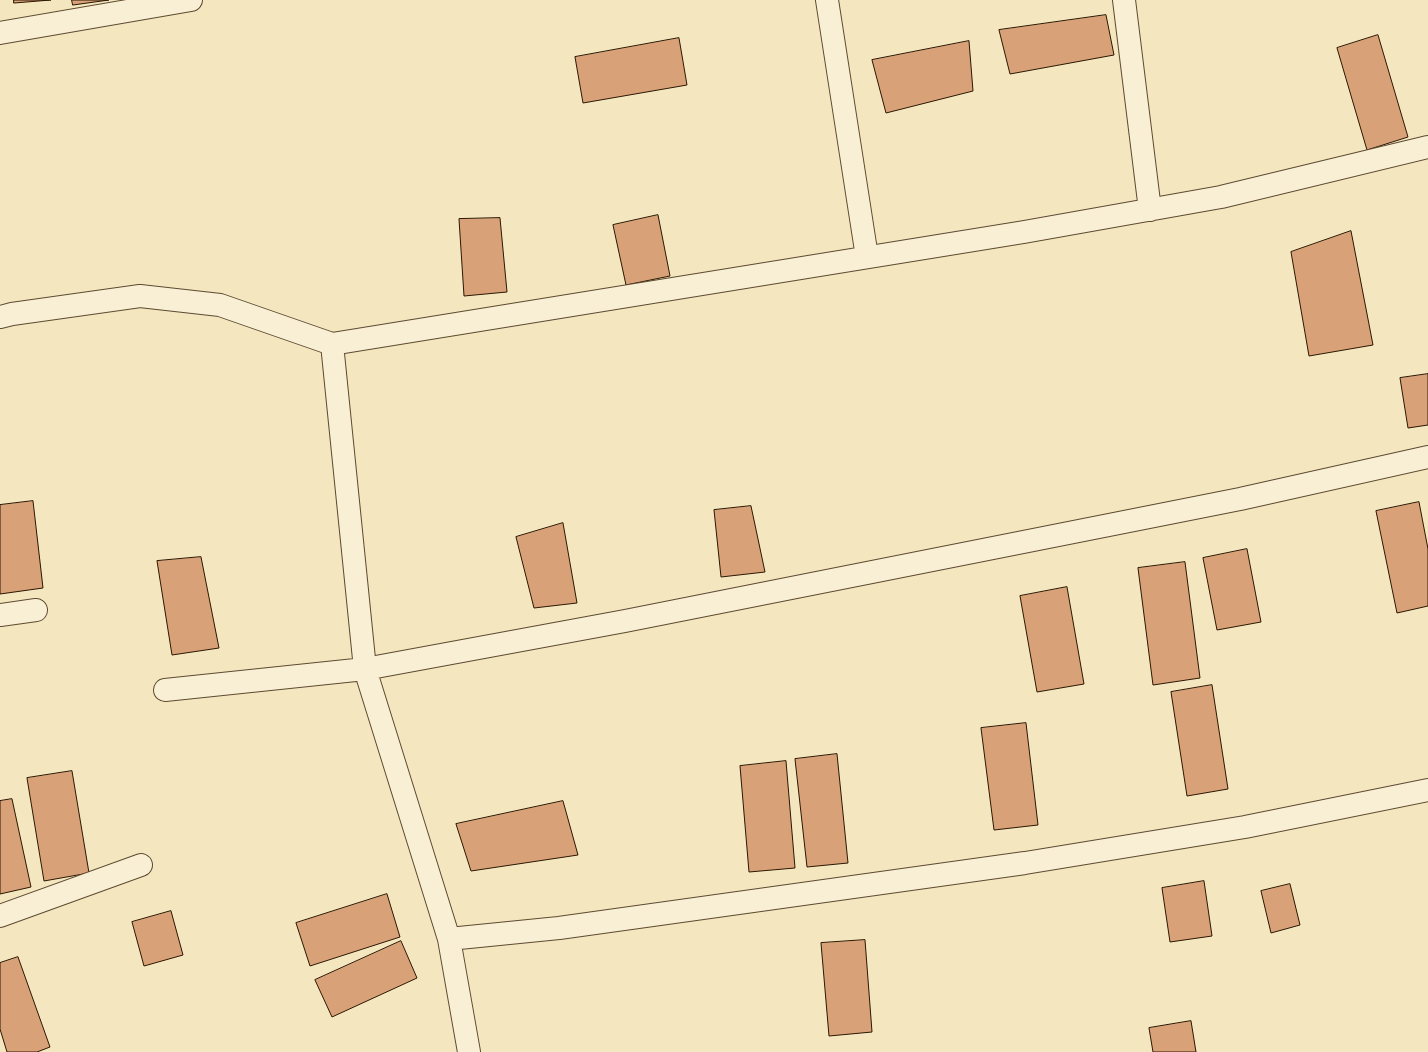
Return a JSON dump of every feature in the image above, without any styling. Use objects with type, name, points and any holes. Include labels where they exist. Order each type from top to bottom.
[{"type":"street","points":[[0,33],[191,0]]},
{"type":"street","points":[[827,0],[867,257]]},
{"type":"street","points":[[1124,0],[1150,210]]},
{"type":"street","points":[[0,317],[140,296],[220,305],[332,344],[1150,210],[1221,197],[1428,148]]},
{"type":"street","points":[[332,344],[365,669],[449,939],[469,1052]]},
{"type":"street","points":[[165,690],[365,669],[906,566],[1240,499],[1428,457]]},
{"type":"street","points":[[0,615],[36,610]]},
{"type":"street","points":[[449,939],[558,928],[1025,863],[1245,827],[1428,790]]},
{"type":"street","points":[[0,916],[141,865]]},
{"type":"building","points":[[14,0],[51,0],[14,3]]},
{"type":"building","points":[[72,0],[109,0],[73,5]]},
{"type":"building","points":[[1106,15],[1114,55],[1010,74],[999,30]]},
{"type":"building","points":[[1378,35],[1408,137],[1367,150],[1337,48]]},
{"type":"building","points":[[679,38],[687,85],[583,103],[575,57]]},
{"type":"building","points":[[969,41],[973,91],[886,113],[872,60]]},
{"type":"building","points":[[658,215],[670,276],[626,285],[613,225]]},
{"type":"building","points":[[500,218],[507,292],[464,296],[459,219]]},
{"type":"building","points":[[1351,231],[1373,345],[1309,356],[1291,252]]},
{"type":"building","points":[[1428,374],[1428,425],[1408,428],[1400,378]]},
{"type":"building","points":[[33,501],[43,588],[0,594],[0,505]]},
{"type":"building","points":[[1419,502],[1428,549],[1428,606],[1397,613],[1376,511]]},
{"type":"building","points":[[751,506],[765,572],[721,577],[714,510]]},
{"type":"building","points":[[563,523],[577,603],[534,608],[516,537]]},
{"type":"building","points":[[1247,549],[1261,622],[1217,630],[1203,558]]},
{"type":"building","points":[[201,557],[219,648],[172,655],[157,561]]},
{"type":"building","points":[[1185,562],[1200,678],[1153,685],[1138,568]]},
{"type":"building","points":[[1067,587],[1084,684],[1037,692],[1020,596]]},
{"type":"building","points":[[1212,685],[1228,789],[1187,796],[1171,692]]},
{"type":"building","points":[[1026,723],[1038,825],[994,830],[981,728]]},
{"type":"building","points":[[837,754],[848,863],[807,867],[795,759]]},
{"type":"building","points":[[786,761],[795,868],[749,872],[740,766]]},
{"type":"building","points":[[72,771],[89,873],[44,881],[27,778]]},
{"type":"building","points":[[12,799],[31,887],[0,894],[0,801]]},
{"type":"building","points":[[563,801],[578,855],[471,871],[456,824]]},
{"type":"building","points":[[1204,881],[1212,936],[1170,942],[1162,888]]},
{"type":"building","points":[[1290,884],[1300,925],[1271,933],[1261,891]]},
{"type":"building","points":[[387,894],[400,937],[310,966],[296,923]]},
{"type":"building","points":[[171,911],[183,955],[144,966],[132,922]]},
{"type":"building","points":[[865,940],[872,1032],[829,1036],[821,943]]},
{"type":"building","points":[[401,941],[417,978],[332,1017],[315,980]]},
{"type":"building","points":[[18,957],[50,1047],[37,1052],[7,1052],[0,1029],[0,963]]},
{"type":"building","points":[[1191,1021],[1196,1052],[1153,1052],[1149,1028]]}]
